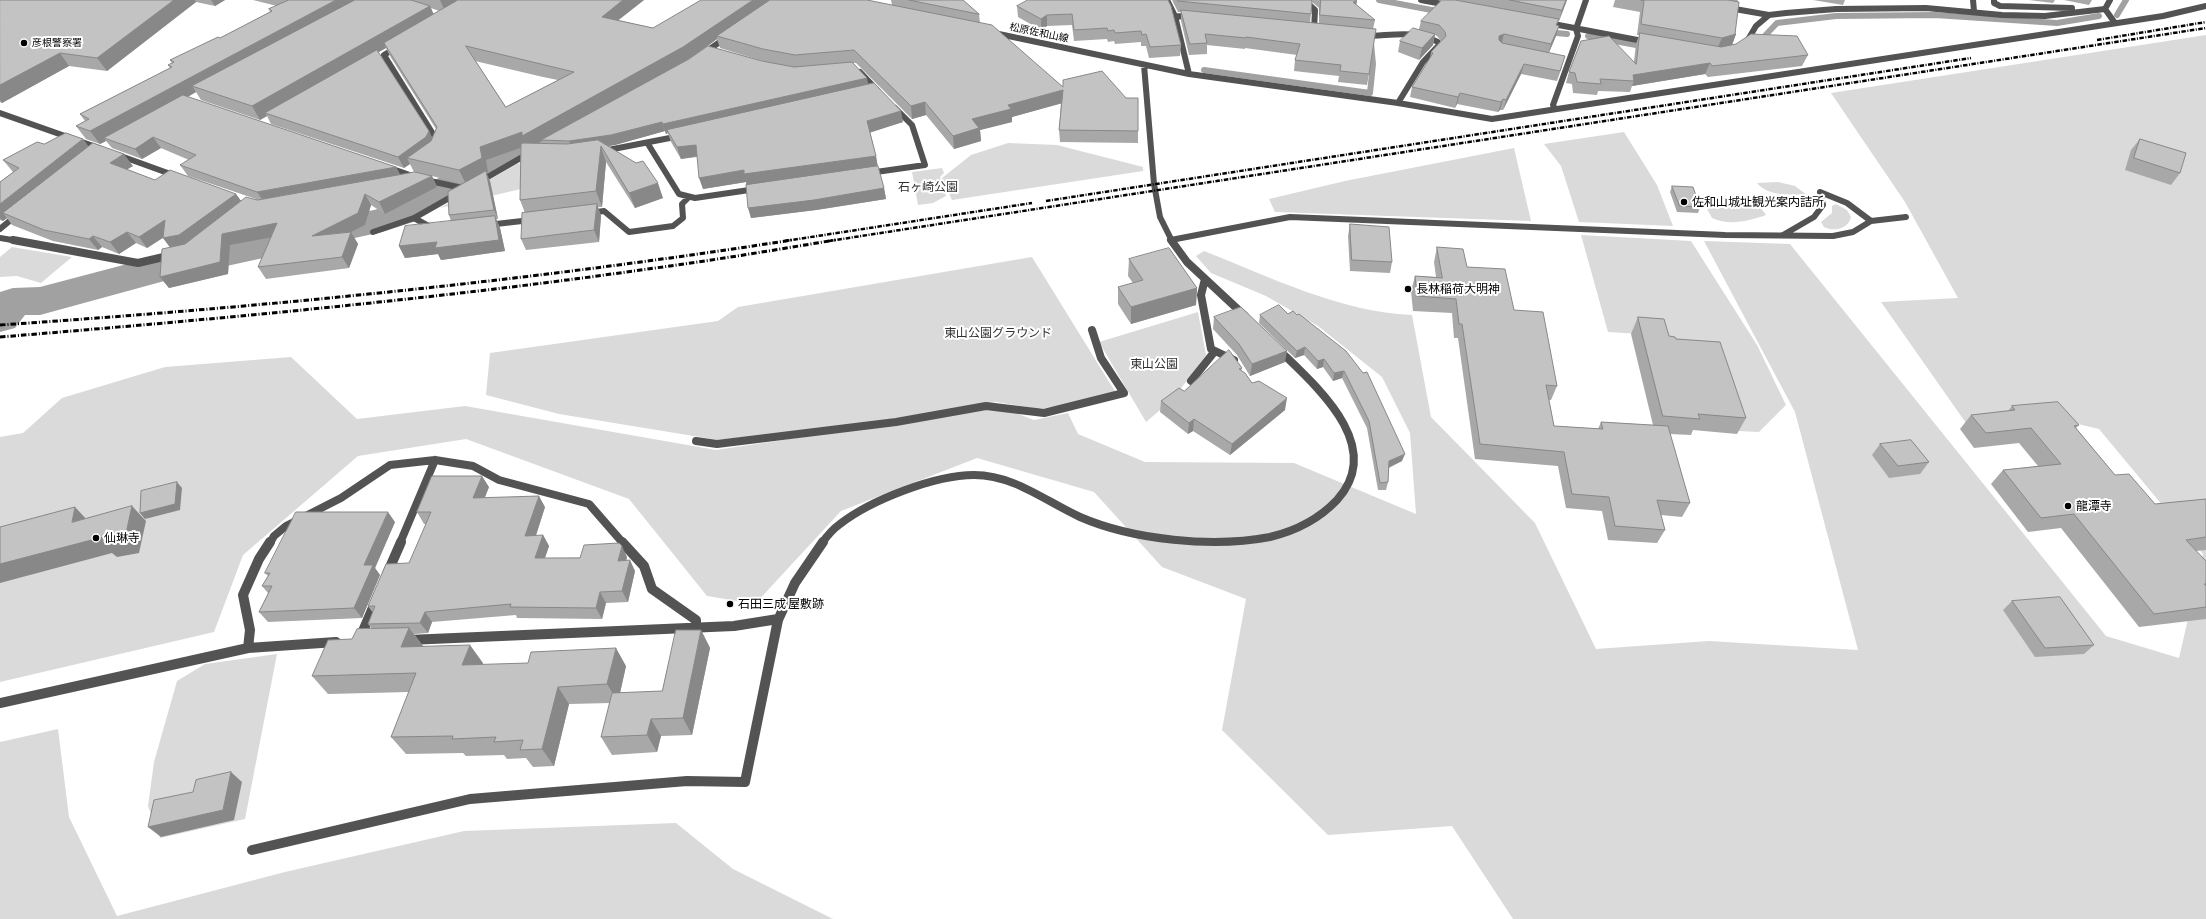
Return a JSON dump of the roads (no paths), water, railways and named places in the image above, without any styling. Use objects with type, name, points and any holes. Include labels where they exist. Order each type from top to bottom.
[{"type":"street","points":[[1167,0],[1175,16],[1189,74]]},
{"type":"street","points":[[1304,0],[1315,10],[1314,30]]},
{"type":"street","points":[[1421,0],[1458,7]]},
{"type":"street","points":[[1555,109],[1553,105],[1578,36],[1576,29],[1586,0]]},
{"type":"street","points":[[1973,0],[1974,11]]},
{"type":"street","points":[[1994,0],[1994,3],[2000,6],[2105,9]]},
{"type":"street","points":[[2105,9],[2110,0]]},
{"type":"street","name":"松原佐和山線","points":[[986,31],[1189,74],[1398,103],[1492,119],[2163,16],[2206,6]]},
{"type":"street","points":[[1725,7],[1768,15],[1873,8],[1926,8],[1974,11],[2002,15],[2044,16],[2105,9]]},
{"type":"street","points":[[2105,9],[2115,23]]},
{"type":"street","points":[[1739,48],[1745,43],[1756,26],[1768,15]]},
{"type":"street","points":[[1175,16],[1201,18]]},
{"type":"street","points":[[1539,21],[1653,42]]},
{"type":"street","points":[[1306,29],[1321,31]]},
{"type":"street","points":[[699,57],[734,32]]},
{"type":"street","points":[[1356,35],[1370,36],[1406,33],[1434,39],[1438,42],[1439,45],[1422,62],[1398,103]]},
{"type":"street","points":[[378,58],[405,42]]},
{"type":"street","points":[[709,50],[716,52]]},
{"type":"street","points":[[384,55],[439,141],[435,151]]},
{"type":"street","points":[[1560,62],[1567,63]]},
{"type":"street","points":[[1144,65],[1155,192],[1160,217],[1171,240],[1187,262],[1252,323]]},
{"type":"street","points":[[855,67],[912,125],[925,165],[864,174]]},
{"type":"street","points":[[870,92],[877,90]]},
{"type":"street","points":[[0,113],[107,149],[186,180]]},
{"type":"street","points":[[592,152],[648,144],[686,135]]},
{"type":"street","points":[[648,144],[679,194],[695,198],[764,188]]},
{"type":"street","points":[[95,154],[107,149]]},
{"type":"street","points":[[374,232],[414,218],[531,153]]},
{"type":"street","points":[[383,166],[421,179],[467,189]]},
{"type":"street","points":[[404,174],[411,169]]},
{"type":"street","points":[[408,181],[421,179]]},
{"type":"street","points":[[1783,235],[1814,217],[1822,205],[1820,192],[1847,203],[1871,221]]},
{"type":"street","points":[[580,214],[604,211],[629,232],[673,226],[683,218],[682,204],[689,197]]},
{"type":"street","points":[[0,229],[24,210]]},
{"type":"street","points":[[1171,240],[1290,217],[1832,236],[1853,232],[1871,221],[1906,217]]},
{"type":"street","points":[[414,218],[438,231],[445,230]]},
{"type":"street","points":[[477,226],[540,219]]},
{"type":"street","points":[[0,238],[138,263],[182,253]]},
{"type":"street","points":[[1205,278],[1201,295],[1211,349],[1233,358],[1237,365]]},
{"type":"street","points":[[696,441],[717,444],[896,422],[986,406],[1044,413],[1124,393],[1100,358],[1092,330]]},
{"type":"street","points":[[252,850],[470,799],[550,791],[687,781],[745,782],[778,619],[817,547],[838,525],[863,510],[953,476],[988,475],[1028,489],[1091,521],[1121,531],[1153,537],[1215,542],[1248,541],[1280,535],[1310,523],[1335,504],[1347,488],[1354,470],[1353,449],[1346,426],[1334,408],[1273,344]]},
{"type":"street","points":[[1191,381],[1215,351]]},
{"type":"street","points":[[248,648],[250,630],[243,595],[259,559],[274,536],[286,526],[341,498],[390,465],[435,460],[473,466],[499,480],[589,504],[644,566],[652,589],[696,620],[696,628]]},
{"type":"street","points":[[383,584],[435,460]]},
{"type":"street","points":[[0,703],[248,648],[289,644],[355,642],[377,598]]},
{"type":"street","points":[[395,641],[734,626],[778,619]]},
{"type":"waterway","points":[[1379,0],[1442,12]]},
{"type":"waterway","points":[[2117,15],[2126,0]]},
{"type":"waterway","points":[[1759,42],[1777,23],[1836,16],[1935,15],[2057,23],[2099,16]]},
{"type":"waterway","points":[[1546,32],[1567,34]]},
{"type":"waterway","points":[[1588,36],[1647,47]]},
{"type":"waterway","points":[[1204,70],[1370,93],[1373,64],[1371,44]]},
{"type":"waterway","points":[[0,318],[13,302],[40,301],[188,261],[382,220],[400,214],[576,117]]},
{"type":"railway","points":[[2097,40],[2206,22]]},
{"type":"railway","points":[[829,241],[2206,28]]},
{"type":"railway","points":[[1046,201],[1971,58]]},
{"type":"railway","points":[[785,241],[1032,203]]},
{"type":"railway","points":[[0,325],[199,310],[397,291],[595,268],[792,240]]},
{"type":"railway","points":[[829,241],[835,240]]},
{"type":"railway","points":[[0,337],[410,299],[678,265],[829,241]]},
{"type":"place","name":"彦根警察署","points":[[24,43]]},
{"type":"place","name":"佐和山城址観光案内詰所","points":[[1684,202]]},
{"type":"place","name":"長林稲荷大明神","points":[[1408,289]]},
{"type":"place","name":"龍潭寺","points":[[2068,506]]},
{"type":"place","name":"仙琳寺","points":[[96,538]]},
{"type":"place","name":"石田三成 屋敷跡","points":[[730,604]]},
{"type":"park label","name":"石ヶ崎公園","points":[[928,187]]},
{"type":"park label","name":"東山公園グラウンド","points":[[998,333]]},
{"type":"park label","name":"東山公園","points":[[1154,364]]}]
